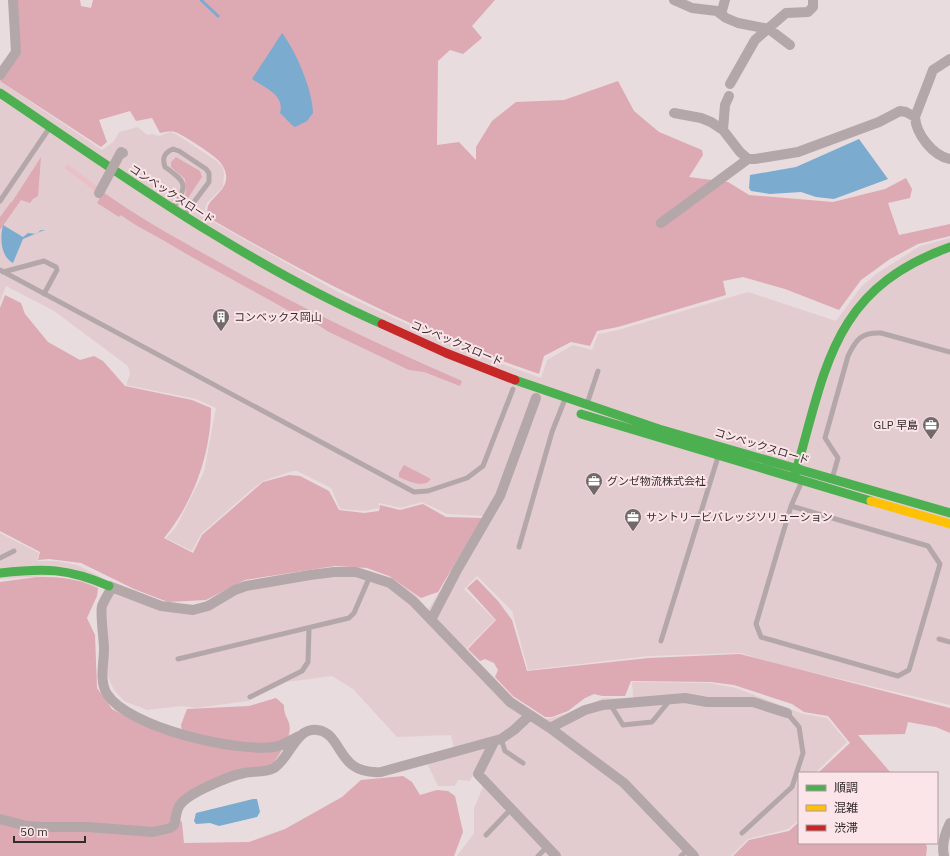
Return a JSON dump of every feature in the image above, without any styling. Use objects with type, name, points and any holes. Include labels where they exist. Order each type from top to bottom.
[{"type":"street","points":[[0,75],[16,52],[12,0]]},
{"type":"street","points":[[674,0],[692,8],[717,11],[738,23],[769,29],[790,45]]},
{"type":"street","points":[[721,14],[725,0]]},
{"type":"street","points":[[730,84],[755,40],[786,13],[808,12],[813,6],[813,0]]},
{"type":"street","points":[[950,59],[933,70],[915,117],[915,124],[933,152],[942,158],[950,159]]},
{"type":"street","name":"コンベックスロード","points":[[0,93],[47,131],[163,213],[258,271],[366,327]]},
{"type":"street","points":[[723,130],[725,105],[728,96]]},
{"type":"street","name":"コンベックスロード","points":[[0,104],[47,131],[264,264],[377,322],[561,404],[721,446],[950,513]]},
{"type":"street","points":[[662,223],[748,159],[775,157],[798,152],[879,122],[900,111],[906,112],[915,117]]},
{"type":"street","points":[[674,113],[701,118],[723,130],[740,152],[748,159]]},
{"type":"street","points":[[99,193],[121,152]]},
{"type":"street","points":[[798,479],[797,468],[831,352],[839,333],[867,295],[898,270],[920,258],[950,247]]},
{"type":"street","name":"コンベックスロード","points":[[388,337],[527,395]]},
{"type":"street","points":[[431,620],[457,570],[500,496],[527,395]]},
{"type":"street","name":"コンベックスロード","points":[[584,410],[633,431],[950,524]]},
{"type":"street","points":[[0,574],[53,568],[81,574],[161,606],[172,609],[193,610],[208,606],[235,590],[246,586],[334,572],[356,572],[390,583],[400,590],[431,620],[510,702],[550,728],[624,783],[687,854]]},
{"type":"street","points":[[111,587],[102,606],[104,648],[103,678],[106,692],[121,708],[152,724],[192,738],[238,746],[274,747],[314,730],[327,733],[355,769],[367,773],[381,772],[498,740],[514,730],[530,715]]},
{"type":"street","points":[[550,728],[586,710],[610,704],[685,698],[717,702],[743,700],[767,705],[787,713]]},
{"type":"street","points":[[0,819],[26,826],[88,827],[153,832],[165,830],[174,825],[178,807],[191,795],[236,776],[273,768],[289,754],[299,736]]},
{"type":"street","points":[[498,740],[478,774],[556,856]]},
{"type":"street","points":[[944,856],[943,844],[950,822]]},
{"type":"lane","points":[[0,201],[47,131]]},
{"type":"lane","points":[[172,209],[182,194],[184,185],[180,178],[165,167],[163,161],[164,155],[173,149],[179,151],[206,169],[210,178],[209,182],[184,216]]},
{"type":"lane","points":[[1,271],[44,261],[56,267],[57,270],[44,294]]},
{"type":"lane","points":[[1,271],[414,492],[428,491],[467,478],[483,466],[527,395]]},
{"type":"lane","points":[[829,488],[838,458],[825,438],[848,356],[854,343],[861,336],[871,332],[881,332],[950,352]]},
{"type":"lane","points":[[584,410],[598,371]]},
{"type":"lane","points":[[519,547],[561,404]]},
{"type":"lane","points":[[661,641],[721,446]]},
{"type":"lane","points":[[791,506],[928,546],[940,564],[909,670],[898,676],[761,637],[756,624],[798,479],[806,471]]},
{"type":"lane","points":[[0,558],[14,551]]},
{"type":"lane","points":[[178,659],[309,629],[349,618],[354,613],[370,576]]},
{"type":"lane","points":[[250,697],[302,671],[308,662],[309,629]]},
{"type":"lane","points":[[939,639],[950,642]]},
{"type":"lane","points":[[610,704],[623,725],[652,722],[670,700]]},
{"type":"lane","points":[[742,833],[792,787],[803,753],[799,726],[787,713]]},
{"type":"lane","points":[[498,740],[504,751],[523,763]]},
{"type":"lane","points":[[486,835],[511,809]]},
{"type":"lane","points":[[538,856],[547,847]]},
{"type":"shaded area","points":[[10,0],[80,0],[81,6],[91,8],[93,0],[495,0],[472,26],[482,38],[463,54],[450,50],[438,61],[437,145],[459,142],[476,160],[476,147],[492,121],[516,102],[564,100],[618,81],[634,111],[659,132],[702,150],[703,155],[689,177],[728,182],[749,195],[833,202],[885,189],[906,178],[912,189],[910,198],[888,203],[899,235],[950,224],[950,236],[918,244],[890,259],[861,280],[839,310],[785,289],[743,277],[723,281],[726,295],[618,327],[597,331],[590,346],[571,342],[544,356],[539,374],[454,342],[371,305],[290,263],[211,219],[208,213],[208,208],[210,203],[224,186],[226,172],[224,167],[211,154],[191,140],[175,132],[160,133],[152,118],[136,121],[130,111],[99,120],[107,142],[101,147],[0,81],[17,56]]},
{"type":"shaded area","points":[[0,81],[102,150],[114,141],[119,132],[138,127],[147,135],[152,134],[159,136],[170,132],[176,134],[223,167],[223,187],[207,203],[205,208],[206,215],[210,220],[338,292],[480,356],[541,378],[547,360],[573,345],[592,350],[598,334],[618,330],[748,292],[836,321],[861,287],[876,274],[920,246],[950,238],[950,705],[773,663],[741,653],[649,656],[528,670],[512,611],[477,576],[464,589],[495,620],[466,649],[513,697],[544,719],[574,711],[603,698],[633,699],[632,682],[710,683],[736,688],[803,714],[827,718],[847,742],[816,772],[798,772],[798,821],[788,829],[748,839],[731,856],[457,856],[474,833],[474,808],[483,787],[473,775],[470,781],[458,780],[455,786],[438,786],[424,757],[454,749],[451,735],[397,737],[353,689],[332,676],[287,682],[248,701],[196,708],[182,706],[147,710],[124,701],[114,690],[108,677],[105,639],[103,609],[110,598],[116,593],[61,575],[0,579],[0,533],[39,553],[37,561],[56,561],[77,565],[121,587],[162,603],[190,606],[202,604],[225,593],[359,568],[389,577],[417,596],[428,610],[485,516],[447,514],[422,502],[401,508],[379,503],[379,508],[364,511],[340,509],[331,488],[297,471],[293,471],[263,481],[250,491],[201,534],[192,551],[166,538],[176,527],[204,472],[216,408],[196,399],[126,385],[130,374],[128,366],[54,311],[6,286],[0,302]]},
{"type":"shaded area","points":[[41,157],[38,196],[30,203],[21,200],[0,230],[0,217],[12,202]]},
{"type":"shaded area","points":[[176,157],[200,171],[202,177],[186,201],[184,199],[186,192],[185,179],[171,167],[171,162]]},
{"type":"shaded area","points":[[67,164],[98,187],[95,191],[65,168]]},
{"type":"shaded area","points":[[103,192],[159,228],[247,278],[338,324],[462,381],[460,386],[424,372],[409,370],[327,331],[317,324],[284,308],[141,228],[121,215],[119,217],[97,203]]},
{"type":"shaded area","points":[[5,295],[21,303],[25,314],[48,342],[80,360],[94,356],[103,361],[125,386],[192,400],[211,408],[208,443],[204,460],[192,494],[184,509],[164,538],[193,553],[202,535],[263,482],[289,475],[300,476],[329,491],[339,510],[364,513],[379,511],[380,505],[400,510],[423,504],[446,517],[482,518],[438,592],[421,598],[389,576],[367,568],[335,566],[245,580],[206,600],[168,602],[134,589],[81,563],[49,559],[38,560],[40,552],[0,531],[0,308]]},
{"type":"shaded area","points":[[404,465],[431,479],[428,482],[420,484],[399,477],[399,473]]},
{"type":"shaded area","points":[[37,577],[68,579],[83,582],[98,588],[97,596],[87,618],[95,635],[97,688],[112,709],[138,723],[195,743],[197,736],[182,732],[181,725],[187,709],[249,706],[276,698],[284,705],[290,728],[288,739],[273,763],[173,807],[182,823],[184,843],[249,842],[285,829],[342,797],[361,780],[403,776],[412,782],[420,795],[437,790],[448,791],[455,796],[463,832],[454,856],[0,856],[0,582]]},
{"type":"shaded area","points":[[477,579],[498,601],[512,620],[527,671],[649,658],[740,654],[950,708],[950,733],[936,727],[908,722],[905,734],[858,735],[890,772],[819,772],[850,743],[828,716],[804,712],[792,704],[734,685],[711,682],[631,681],[625,696],[602,696],[594,694],[585,698],[568,711],[552,717],[545,717],[513,696],[495,677],[498,670],[494,663],[485,659],[480,661],[468,649],[496,620],[467,588]]},
{"type":"shaded area","points":[[798,823],[798,844],[926,844],[927,847],[926,856],[733,856],[749,840],[789,831]]},
{"type":"water","points":[[282,33],[298,60],[307,83],[312,104],[313,113],[307,121],[295,127],[280,113],[280,101],[277,97],[268,89],[252,79]]},
{"type":"water","points":[[859,139],[888,179],[834,199],[816,197],[801,192],[770,194],[751,191],[749,188],[750,175],[796,167]]},
{"type":"water","points":[[3,225],[23,237],[28,233],[35,234],[23,239],[13,263],[3,251],[1,235]]},
{"type":"water","points":[[257,799],[260,812],[257,817],[219,826],[210,823],[196,824],[194,821],[196,813]]},
{"type":"waterway","points":[[201,0],[218,16]]},
{"type":"traffic: fast","points":[[0,93],[186,217],[282,274],[382,324]]},
{"type":"traffic: fast","points":[[794,478],[815,402],[826,369],[839,338],[856,311],[880,286],[910,265],[950,247]]},
{"type":"traffic: fast","points":[[515,380],[659,429],[950,513]]},
{"type":"traffic: fast","points":[[581,414],[871,501]]},
{"type":"traffic: fast","points":[[0,573],[30,570],[56,571],[81,576],[109,586]]},
{"type":"traffic: slow","points":[[871,501],[950,524]]},
{"type":"traffic: jam","points":[[382,324],[446,353],[515,380]]},
{"type":"place","name":"コンベックス岡山","points":[[221,332]]},
{"type":"place","name":"GLP 早島","points":[[931,440]]},
{"type":"place","name":"グンゼ物流株式会社","points":[[594,496]]},
{"type":"place","name":"サントリービバレッジソリューション","points":[[633,532]]}]
